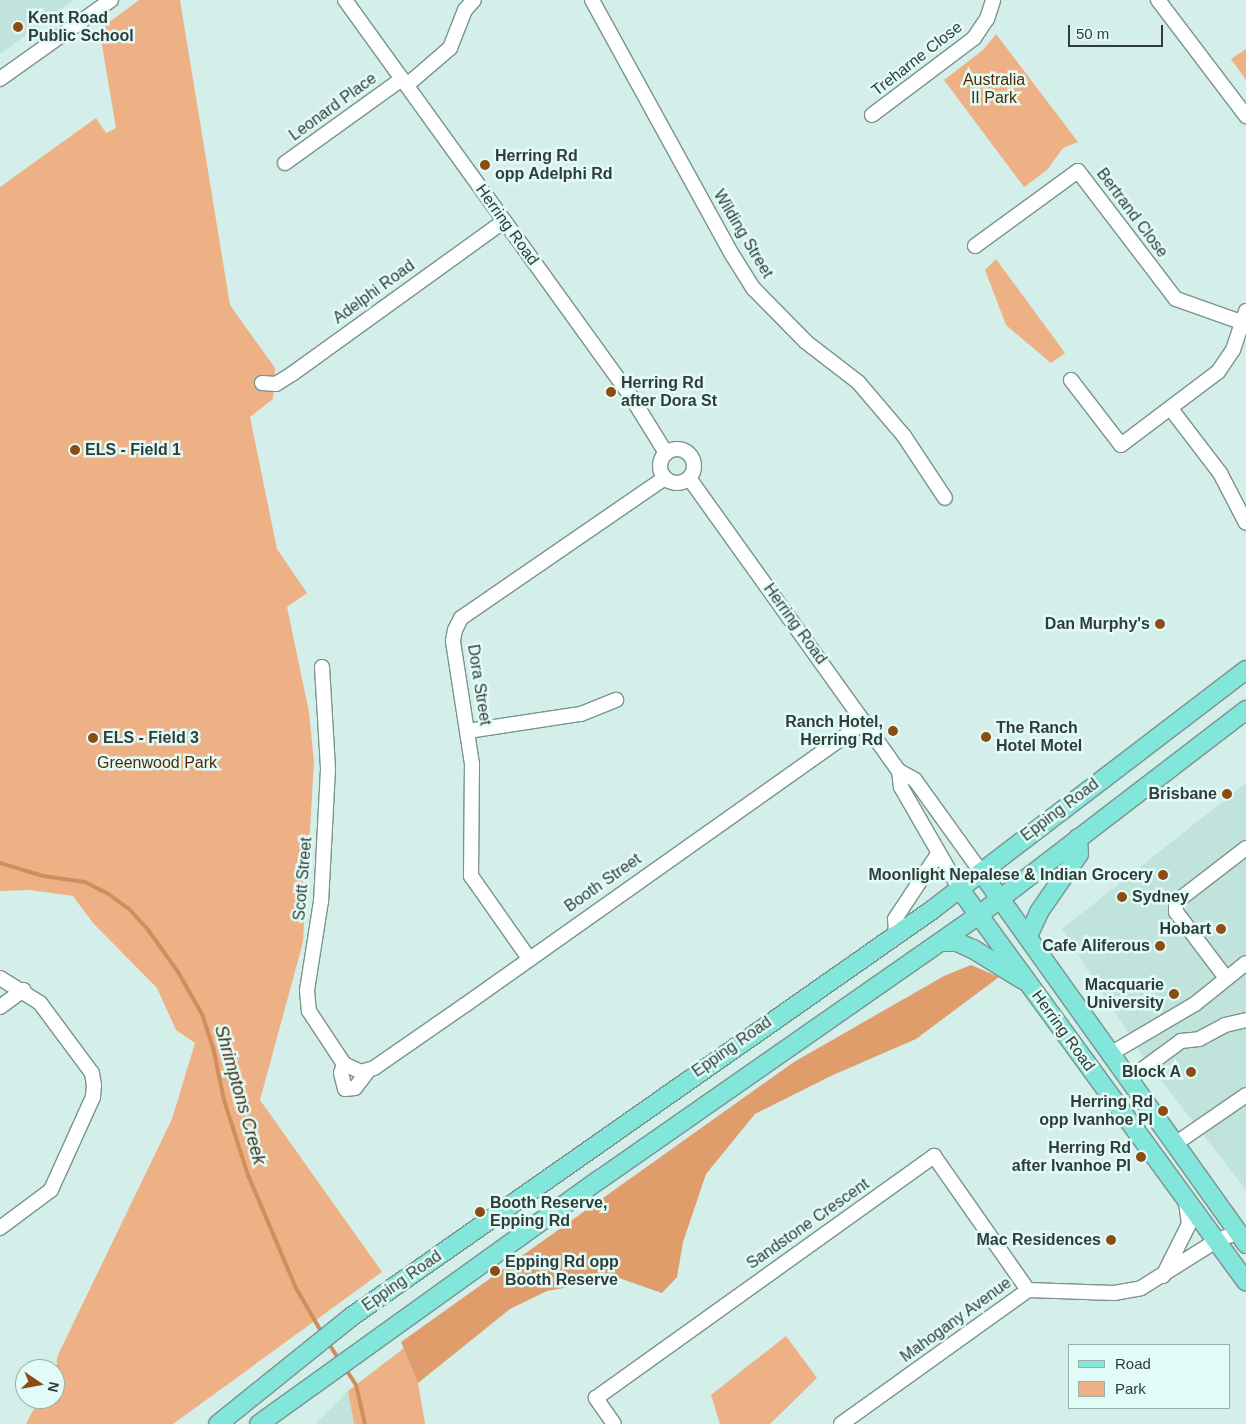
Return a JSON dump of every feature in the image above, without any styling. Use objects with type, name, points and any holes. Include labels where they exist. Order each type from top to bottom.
[{"type":"main road","name":"Epping Road","points":[[218,1424],[283,1368],[351,1317],[959,888],[1246,670]]},
{"type":"main road","name":"Epping Road","points":[[259,1424],[367,1345],[942,942],[1246,710]]},
{"type":"main road","points":[[1028,936],[1039,912],[1079,854],[1078,838]]},
{"type":"main road","name":"Herring Road","points":[[980,872],[1028,936],[1128,1080],[1242,1238]]},
{"type":"main road","name":"Herring Road","points":[[959,888],[1246,1282]]},
{"type":"main road","points":[[942,942],[957,942],[973,949],[1028,983]]},
{"type":"street","points":[[0,79],[110,0]]},
{"type":"street","name":"Herring Road","points":[[345,0],[632,398],[666,453]]},
{"type":"street","name":"Leonard Place","points":[[285,163],[404,82],[450,48],[465,10],[474,0]]},
{"type":"street","name":"Wilding Street","points":[[592,0],[733,256],[754,289],[806,342],[858,382],[904,436],[945,498]]},
{"type":"street","name":"Treharne Close","points":[[872,116],[974,38],[987,19],[993,0]]},
{"type":"street","points":[[1158,0],[1246,116]]},
{"type":"street","name":"Bertrand Close","points":[[974,246],[1078,171],[1176,299],[1244,316]]},
{"type":"street","name":"Adelphi Road","points":[[262,383],[276,384],[292,374],[504,221]]},
{"type":"street","points":[[1071,380],[1121,445],[1218,372],[1233,350],[1244,316]]},
{"type":"street","points":[[1171,409],[1220,472],[1246,523]]},
{"type":"street","points":[[677,449],[688,452],[694,462],[689,478],[674,483],[665,478],[660,468],[666,453],[677,449]]},
{"type":"street","name":"Dora Street","points":[[528,957],[471,876],[472,764],[454,640],[460,618],[665,478]]},
{"type":"street","name":"Herring Road","points":[[689,478],[899,771],[915,780],[980,872]]},
{"type":"street","name":"Scott Street","points":[[322,667],[328,769],[320,901],[307,990],[309,1011],[344,1064]]},
{"type":"street","points":[[468,732],[581,714],[616,700]]},
{"type":"street","name":"Booth Street","points":[[344,1064],[341,1073],[345,1089],[355,1088],[365,1071],[865,722]]},
{"type":"street","name":"Herring Road","points":[[899,771],[901,787],[959,888]]},
{"type":"street","points":[[1226,978],[1176,912],[1176,902],[1246,848]]},
{"type":"street","points":[[896,932],[896,920],[938,854]]},
{"type":"street","points":[[1110,1054],[1195,1004],[1246,963]]},
{"type":"street","points":[[0,978],[23,990],[40,1003],[92,1073],[94,1085],[93,1096],[51,1190],[0,1228]]},
{"type":"street","points":[[0,1007],[23,990]]},
{"type":"street","points":[[1128,1080],[1181,1040],[1199,1039],[1225,1024],[1241,1024],[1246,1020]]},
{"type":"street","points":[[344,1064],[365,1071]]},
{"type":"street","points":[[1175,1144],[1246,1095]]},
{"type":"street","name":"Sandstone Crescent","points":[[614,1424],[596,1398],[934,1156],[1028,1290]]},
{"type":"street","points":[[1162,1276],[1190,1224],[1184,1196]]},
{"type":"street","name":"Mahogany Avenue","points":[[841,1424],[1028,1290],[1114,1293],[1141,1288],[1216,1241],[1242,1238]]},
{"type":"shaded area","name":"Kent Road Public School","points":[[0,0],[74,0],[0,54]]},
{"type":"shaded area","name":"Macquarie University","points":[[1246,783],[1246,1190],[1144,1058],[1062,929]]},
{"type":"shaded area","points":[[971,965],[999,977],[916,1039],[833,1075],[755,1114],[706,1174],[683,1242],[677,1277],[662,1293],[619,1278],[547,1291],[510,1309],[418,1383],[401,1342],[794,1062],[944,976]]},
{"type":"shaded area","points":[[348,1391],[354,1424],[315,1424]]},
{"type":"green space","name":"Greenwood Park","points":[[139,0],[180,0],[230,305],[275,368],[273,399],[250,417],[277,549],[307,593],[287,607],[309,712],[314,762],[303,942],[260,1100],[382,1272],[173,1424],[26,1424],[34,1409],[65,1409],[65,1359],[57,1359],[57,1357],[172,1119],[195,1043],[176,1030],[157,988],[93,923],[73,896],[30,890],[0,891],[0,187],[96,118],[106,133],[116,128],[101,39],[92,35]]},
{"type":"green space","name":"Australia II Park","points":[[996,34],[1078,142],[1063,148],[1047,170],[1024,187],[944,80],[983,50]]},
{"type":"green space","points":[[1246,49],[1246,80],[1231,59]]},
{"type":"green space","points":[[996,259],[1065,353],[1051,363],[1006,325],[985,270]]},
{"type":"green space","points":[[786,1336],[817,1378],[770,1424],[720,1424],[711,1395]]},
{"type":"green space","points":[[404,1348],[418,1383],[425,1424],[354,1424],[348,1391]]},
{"type":"waterway","name":"Shrimptons Creek","points":[[0,863],[43,876],[85,882],[107,893],[128,908],[146,927],[178,972],[202,1014],[213,1047],[224,1100],[248,1175],[296,1288],[322,1333]]},
{"type":"waterway","name":"Shrimptons Creek","points":[[327,1341],[340,1361]]},
{"type":"waterway","name":"Shrimptons Creek","points":[[345,1368],[356,1385],[365,1424]]},
{"type":"place","name":"Kent Road Public School","points":[[18,27]]},
{"type":"place","name":"Herring Rd opp Adelphi Rd","points":[[485,165]]},
{"type":"place","name":"Herring Rd after Dora St","points":[[611,392]]},
{"type":"place","name":"ELS - Field 1","points":[[75,450]]},
{"type":"place","name":"Dan Murphy's","points":[[1160,624]]},
{"type":"place","name":"Ranch Hotel, Herring Rd","points":[[893,731]]},
{"type":"place","name":"The Ranch Hotel Motel","points":[[986,737]]},
{"type":"place","name":"ELS - Field 3","points":[[93,738]]},
{"type":"place","name":"Brisbane","points":[[1227,794]]},
{"type":"place","name":"Moonlight Nepalese & Indian Grocery","points":[[1163,875]]},
{"type":"place","name":"Sydney","points":[[1122,897]]},
{"type":"place","name":"Hobart","points":[[1221,929]]},
{"type":"place","name":"Cafe Aliferous","points":[[1160,946]]},
{"type":"place","name":"Macquarie University","points":[[1174,994]]},
{"type":"place","name":"Block A","points":[[1191,1072]]},
{"type":"place","name":"Herring Rd opp Ivanhoe Pl","points":[[1163,1111]]},
{"type":"place","name":"Herring Rd after Ivanhoe Pl","points":[[1141,1157]]},
{"type":"place","name":"Booth Reserve, Epping Rd","points":[[480,1212]]},
{"type":"place","name":"Mac Residences","points":[[1111,1240]]},
{"type":"place","name":"Epping Rd opp Booth Reserve","points":[[495,1271]]}]
